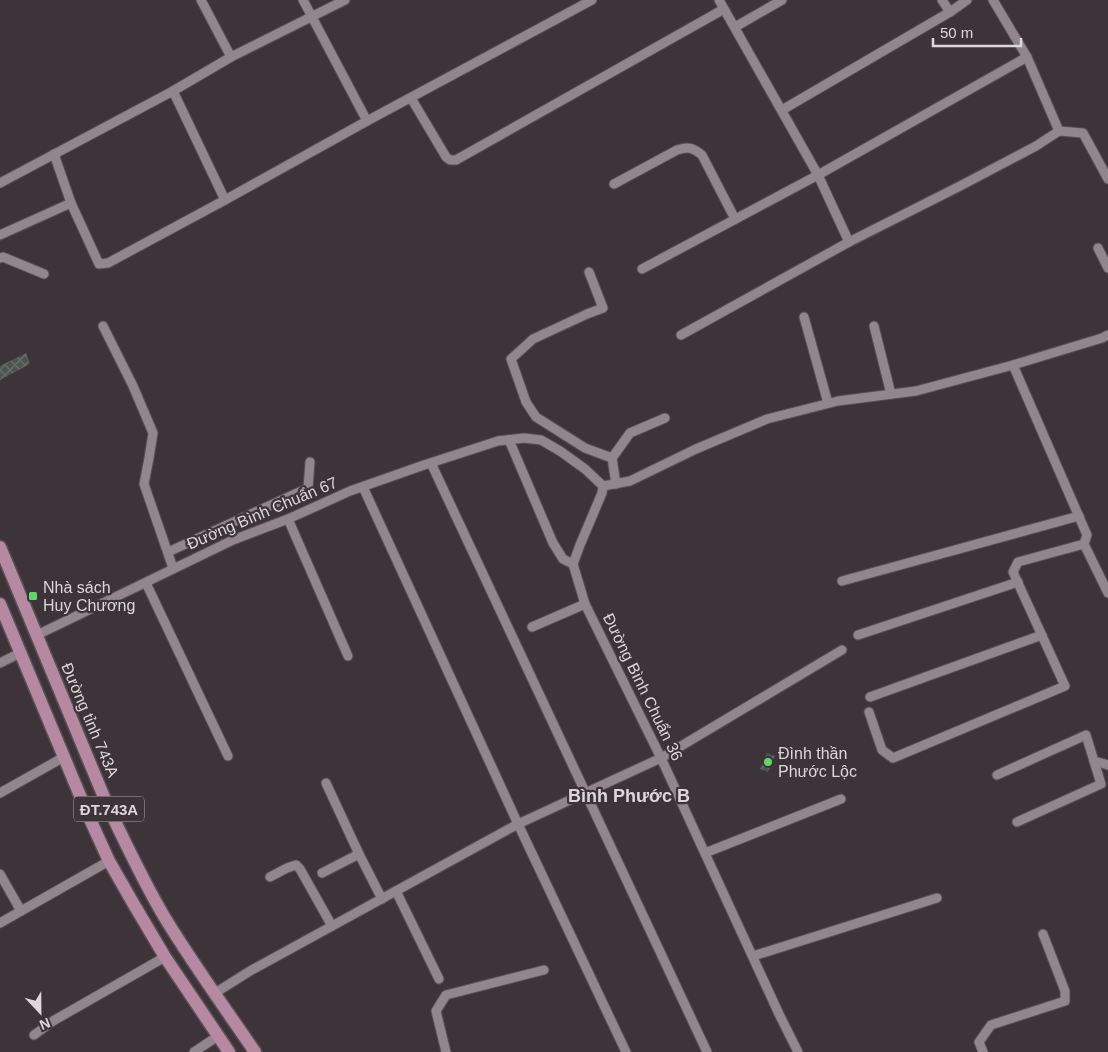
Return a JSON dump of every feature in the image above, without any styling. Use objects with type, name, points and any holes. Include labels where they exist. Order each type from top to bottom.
[{"type":"main road","name":"Đường tỉnh 743A","points":[[0,547],[109,809],[129,851],[165,917],[255,1052]]},
{"type":"main road","name":"ĐT.743A","points":[[1,608],[89,818],[109,861],[165,957],[229,1052]]},
{"type":"street","points":[[201,0],[231,58]]},
{"type":"street","points":[[304,0],[367,121]]},
{"type":"street","points":[[0,183],[231,58],[345,0]]},
{"type":"street","points":[[54,154],[71,203],[99,264],[108,263],[592,0]]},
{"type":"street","points":[[719,0],[818,175],[849,242]]},
{"type":"street","points":[[735,28],[782,0]]},
{"type":"street","points":[[942,0],[950,12]]},
{"type":"street","points":[[782,110],[950,12],[967,0]]},
{"type":"street","points":[[993,0],[1027,57],[1060,131]]},
{"type":"street","points":[[411,98],[446,157],[450,160],[456,160],[724,9]]},
{"type":"street","points":[[642,269],[818,175],[1027,57]]},
{"type":"street","points":[[173,91],[225,200]]},
{"type":"street","points":[[681,335],[849,242],[962,185],[1036,146],[1060,131],[1083,133],[1108,179]]},
{"type":"street","points":[[614,184],[678,150],[685,148],[694,149],[702,155],[735,220]]},
{"type":"street","points":[[0,235],[71,203]]},
{"type":"street","points":[[1098,248],[1108,268]]},
{"type":"street","points":[[0,258],[3,257],[44,274]]},
{"type":"street","points":[[589,272],[603,308],[533,339],[511,360],[526,402],[536,417],[585,448],[612,458]]},
{"type":"street","points":[[804,317],[828,404]]},
{"type":"street","points":[[103,326],[133,386],[153,432],[144,484],[173,568]]},
{"type":"street","points":[[874,326],[891,394]]},
{"type":"street","points":[[603,486],[630,481],[696,449],[767,419],[838,401],[916,391],[1013,365],[1108,335]]},
{"type":"street","points":[[1013,365],[1087,535],[1084,544],[1108,593]]},
{"type":"street","points":[[616,484],[612,458],[630,434],[664,418]]},
{"type":"street","points":[[524,438],[542,440],[560,450],[603,486],[602,493],[573,564],[563,559],[552,543],[508,440],[524,438]]},
{"type":"street","name":"Đường Bình Chuẩn 67","points":[[36,635],[233,540],[363,487],[498,441],[508,440]]},
{"type":"street","points":[[168,552],[308,488],[310,462]]},
{"type":"street","points":[[431,463],[708,1052]]},
{"type":"street","points":[[363,487],[518,824],[626,1052]]},
{"type":"street","points":[[842,581],[1078,516]]},
{"type":"street","points":[[288,519],[348,656]]},
{"type":"street","points":[[869,712],[882,750],[893,758],[1066,686],[1013,572],[1018,562],[1084,544]]},
{"type":"street","name":"Đường Bình Chuẩn 36","points":[[573,564],[586,604],[661,758],[795,1051]]},
{"type":"street","points":[[858,635],[1018,582]]},
{"type":"street","points":[[146,583],[228,756]]},
{"type":"street","points":[[532,627],[586,604]]},
{"type":"street","points":[[870,697],[1042,635]]},
{"type":"street","points":[[215,993],[332,926],[518,824],[661,758],[842,650]]},
{"type":"street","points":[[0,663],[20,653]]},
{"type":"street","points":[[997,774],[1086,735],[1101,784],[1017,822]]},
{"type":"street","points":[[0,793],[64,758]]},
{"type":"street","points":[[1094,761],[1108,765]]},
{"type":"street","points":[[326,783],[382,899]]},
{"type":"street","points":[[705,853],[841,799]]},
{"type":"street","points":[[322,873],[359,854]]},
{"type":"street","points":[[0,923],[109,861]]},
{"type":"street","points":[[270,877],[296,865],[332,926]]},
{"type":"street","points":[[0,874],[20,911]]},
{"type":"street","points":[[396,891],[439,980]]},
{"type":"street","points":[[753,956],[937,898]]},
{"type":"street","points":[[983,1052],[979,1042],[991,1025],[1065,1001],[1065,990],[1043,934]]},
{"type":"street","points":[[34,1035],[53,1021],[165,957]]},
{"type":"street","points":[[446,1052],[436,1010],[446,995],[544,970]]},
{"type":"street","points":[[194,1052],[218,1036]]},
{"type":"building","points":[[26,353],[30,364],[0,380],[0,366]]},
{"type":"building","name":"Đình thần Phước Lộc","points":[[767,753],[775,756],[768,772],[760,769]]},
{"type":"place","name":"Nhà sách Huy Chương","points":[[33,596]]},
{"type":"place","name":"Đình thần Phước Lộc","points":[[768,762]]},
{"type":"district","name":"Bình Phước B","points":[[629,796]]}]
